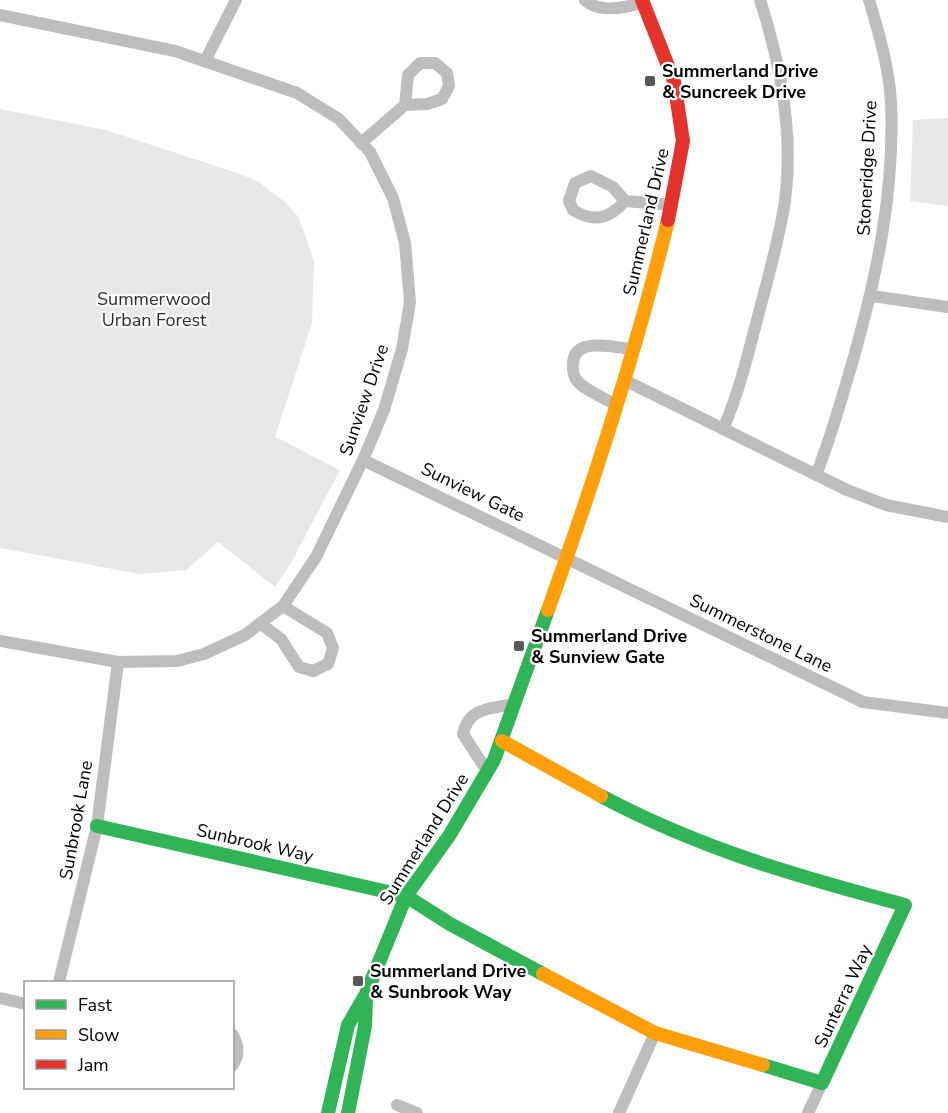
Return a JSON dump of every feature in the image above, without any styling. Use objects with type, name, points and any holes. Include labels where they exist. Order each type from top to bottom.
[{"type":"street","points":[[205,61],[236,0]]},
{"type":"street","points":[[585,0],[593,6],[606,9],[642,1]]},
{"type":"street","points":[[723,429],[737,391],[765,289],[778,239],[786,190],[788,161],[784,101],[773,42],[760,0]]},
{"type":"street","name":"Stoneridge Drive","points":[[816,475],[828,446],[872,296],[887,206],[891,101],[883,52],[869,0]]},
{"type":"street","name":"Summerland Drive","points":[[328,1113],[348,1024],[366,994],[406,896],[449,836],[502,741],[566,557],[633,349],[672,205],[683,141],[674,81],[642,1]]},
{"type":"street","name":"Sunview Drive","points":[[0,15],[175,51],[297,93],[339,118],[370,152],[393,198],[405,243],[410,302],[402,349],[384,410],[363,460],[316,557],[284,606],[245,635],[204,654],[158,663],[118,662],[0,640]]},
{"type":"street","points":[[361,143],[405,105]]},
{"type":"street","points":[[625,201],[672,205]]},
{"type":"street","points":[[872,296],[948,307]]},
{"type":"street","points":[[616,405],[580,384],[573,372],[573,358],[580,348],[588,346],[633,349]]},
{"type":"street","points":[[624,380],[816,475],[886,505],[948,517]]},
{"type":"street","name":"Sunview Gate","points":[[363,460],[566,557]]},
{"type":"street","name":"Summerstone Lane","points":[[566,557],[762,655],[863,702],[948,713]]},
{"type":"street","points":[[261,624],[281,639],[299,667],[313,671],[328,664],[333,648],[327,633],[284,606]]},
{"type":"street","name":"Sunbrook Lane","points":[[59,981],[97,826],[118,662]]},
{"type":"street","name":"Summerland Drive","points":[[487,771],[463,734],[466,720],[475,713],[514,704]]},
{"type":"street","name":"Sunterra Way","points":[[502,741],[612,802],[714,848],[770,869],[905,905],[822,1083]]},
{"type":"street","name":"Sunbrook Way","points":[[97,826],[406,896]]},
{"type":"street","points":[[406,896],[450,924],[656,1033],[822,1083],[808,1113]]},
{"type":"street","name":"Summerland Drive","points":[[348,1113],[365,1026],[366,994]]},
{"type":"street","points":[[0,998],[24,1004]]},
{"type":"street","points":[[619,1113],[656,1033]]},
{"type":"street","points":[[234,1038],[238,1055],[234,1062]]},
{"type":"street","points":[[397,1105],[417,1113]]},
{"type":"green space","name":"Summerwood Urban Forest","points":[[0,109],[106,130],[237,173],[259,182],[286,203],[299,218],[314,262],[312,323],[275,437],[340,470],[291,563],[275,587],[218,542],[186,570],[140,574],[0,548]]},
{"type":"green space","points":[[948,118],[948,206],[910,201],[913,120]]},
{"type":"traffic: fast","points":[[328,1113],[348,1025],[366,994],[406,896],[449,836],[494,760],[548,610]]},
{"type":"traffic: fast","points":[[601,796],[675,831],[750,860],[905,905],[822,1083],[763,1065]]},
{"type":"traffic: fast","points":[[97,826],[406,896],[450,924],[543,974]]},
{"type":"traffic: fast","points":[[348,1113],[365,1026],[366,998]]},
{"type":"traffic: slow","points":[[548,610],[613,416],[668,220]]},
{"type":"traffic: slow","points":[[502,741],[601,796]]},
{"type":"traffic: slow","points":[[543,974],[655,1033],[763,1065]]},
{"type":"traffic: jam","points":[[642,0],[674,81],[683,141],[668,220]]},
{"type":"place","name":"Summerland Drive & Suncreek Drive","points":[[650,81]]},
{"type":"place","name":"Summerland Drive & Sunview Gate","points":[[519,646]]},
{"type":"place","name":"Summerland Drive & Sunbrook Way","points":[[358,981]]}]
